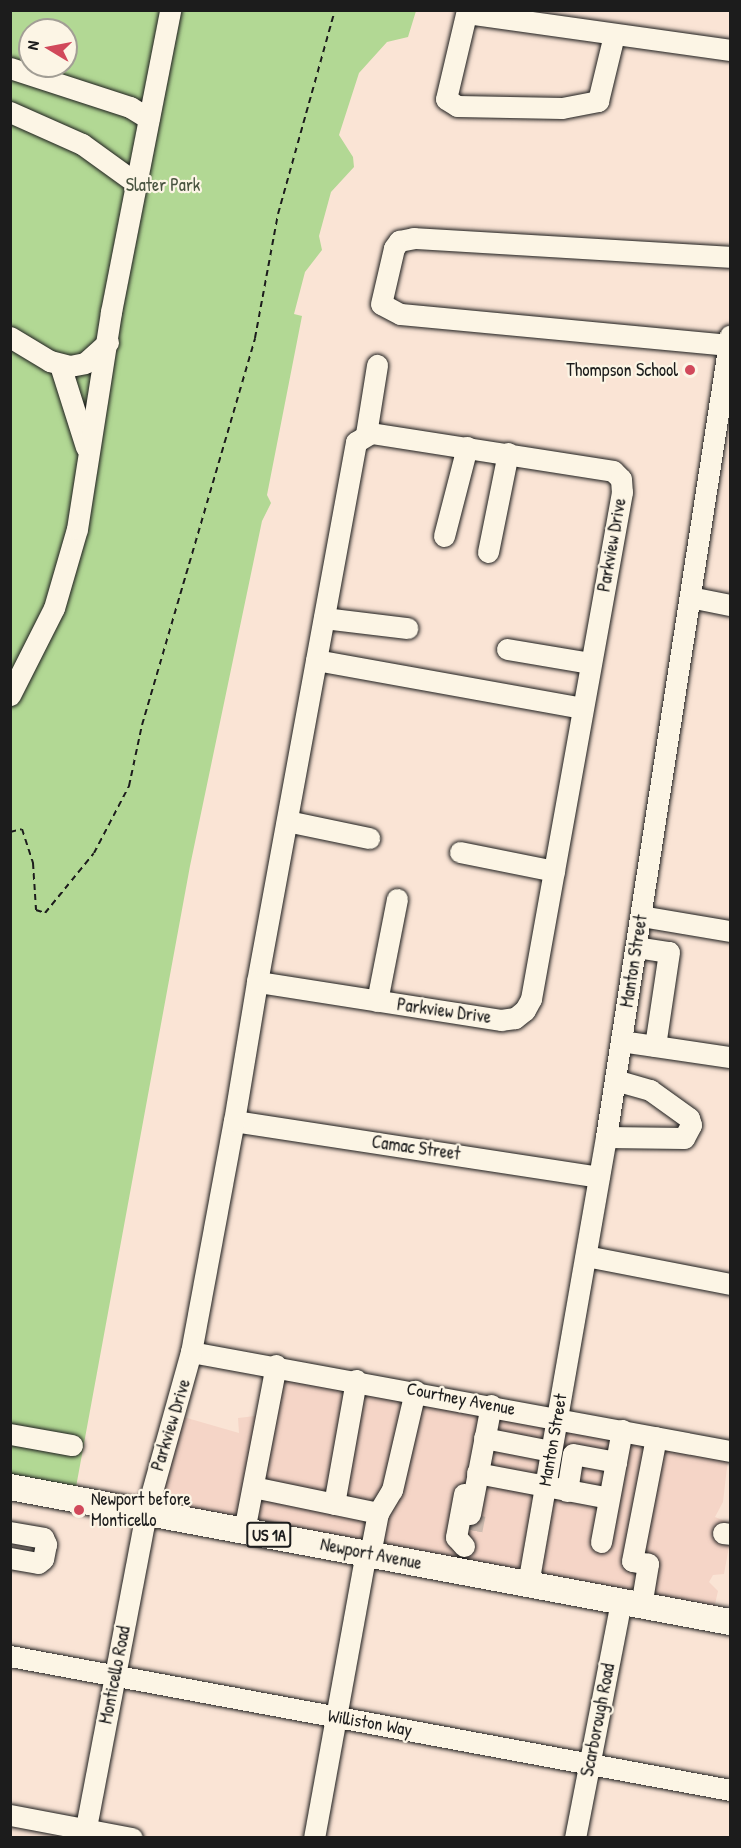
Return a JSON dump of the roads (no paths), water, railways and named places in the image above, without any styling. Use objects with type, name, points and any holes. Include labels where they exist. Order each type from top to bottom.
[{"type":"main road","name":"Newport Avenue","points":[[10,1487],[730,1622]]},
{"type":"street","points":[[10,695],[54,608],[67,568],[136,183],[170,10]]},
{"type":"street","points":[[614,35],[598,101],[562,108],[458,106],[446,99],[467,12],[730,50]]},
{"type":"street","points":[[10,68],[130,107],[149,119]]},
{"type":"street","points":[[10,112],[82,144],[136,183]]},
{"type":"street","points":[[730,257],[414,238],[399,241],[394,248],[381,304],[400,314],[730,340]]},
{"type":"street","points":[[10,337],[60,364],[85,363],[108,342]]},
{"type":"street","name":"Manton Street","points":[[528,1584],[606,1137],[690,597],[722,443],[730,340]]},
{"type":"street","points":[[60,364],[87,454]]},
{"type":"street","points":[[366,434],[377,364]]},
{"type":"street","name":"Parkview Drive","points":[[146,1513],[190,1352],[234,1121],[258,982],[356,442],[366,434],[508,453],[613,471],[621,479],[591,663],[531,999],[515,1018],[377,1001],[258,982]]},
{"type":"street","points":[[444,536],[467,447]]},
{"type":"street","points":[[488,552],[508,453]]},
{"type":"street","points":[[690,597],[730,605]]},
{"type":"street","points":[[324,618],[407,628]]},
{"type":"street","points":[[507,649],[591,663]]},
{"type":"street","points":[[316,660],[582,708]]},
{"type":"street","points":[[287,821],[369,838]]},
{"type":"street","points":[[460,852],[554,871]]},
{"type":"street","points":[[377,1001],[397,899]]},
{"type":"street","points":[[641,916],[730,932]]},
{"type":"street","points":[[636,947],[669,952],[655,1046]]},
{"type":"street","points":[[621,1041],[730,1058]]},
{"type":"street","points":[[606,1137],[684,1138],[691,1125],[689,1118],[650,1090],[615,1080]]},
{"type":"street","name":"Camac Street","points":[[234,1121],[599,1177]]},
{"type":"street","points":[[586,1256],[730,1284]]},
{"type":"street","name":"Courtney Avenue","points":[[190,1352],[276,1365],[730,1451]]},
{"type":"street","points":[[244,1531],[276,1365]]},
{"type":"street","points":[[334,1504],[356,1380]]},
{"type":"street","points":[[314,1838],[368,1553],[378,1513],[392,1490],[415,1391]]},
{"type":"street","points":[[459,1571],[470,1527],[476,1479],[491,1405]]},
{"type":"street","points":[[601,1542],[622,1430]]},
{"type":"street","points":[[10,1434],[72,1445]]},
{"type":"street","name":"Scarborough Road","points":[[575,1838],[589,1763],[631,1604],[648,1564],[632,1561],[656,1437]]},
{"type":"street","points":[[484,1438],[551,1450]]},
{"type":"street","points":[[567,1491],[573,1454],[616,1462]]},
{"type":"street","points":[[476,1479],[545,1487],[609,1498]]},
{"type":"street","points":[[470,1527],[456,1537],[464,1492],[476,1479]]},
{"type":"street","points":[[253,1487],[378,1513]]},
{"type":"street","name":"Monticello Road","points":[[85,1833],[146,1513]]},
{"type":"street","points":[[10,1532],[43,1538],[46,1544],[44,1559],[38,1563],[10,1558]]},
{"type":"street","name":"Williston Way","points":[[10,1656],[730,1790]]},
{"type":"street","points":[[10,1815],[85,1833],[132,1838]]},
{"type":"tunnel","points":[[472,1530],[475,1514]]},
{"type":"place","name":"Thompson School","points":[[690,370]]},
{"type":"place","name":"Newport before Monticello","points":[[79,1510]]},
{"type":"park label","name":"Slater Park","points":[[163,185]]}]
